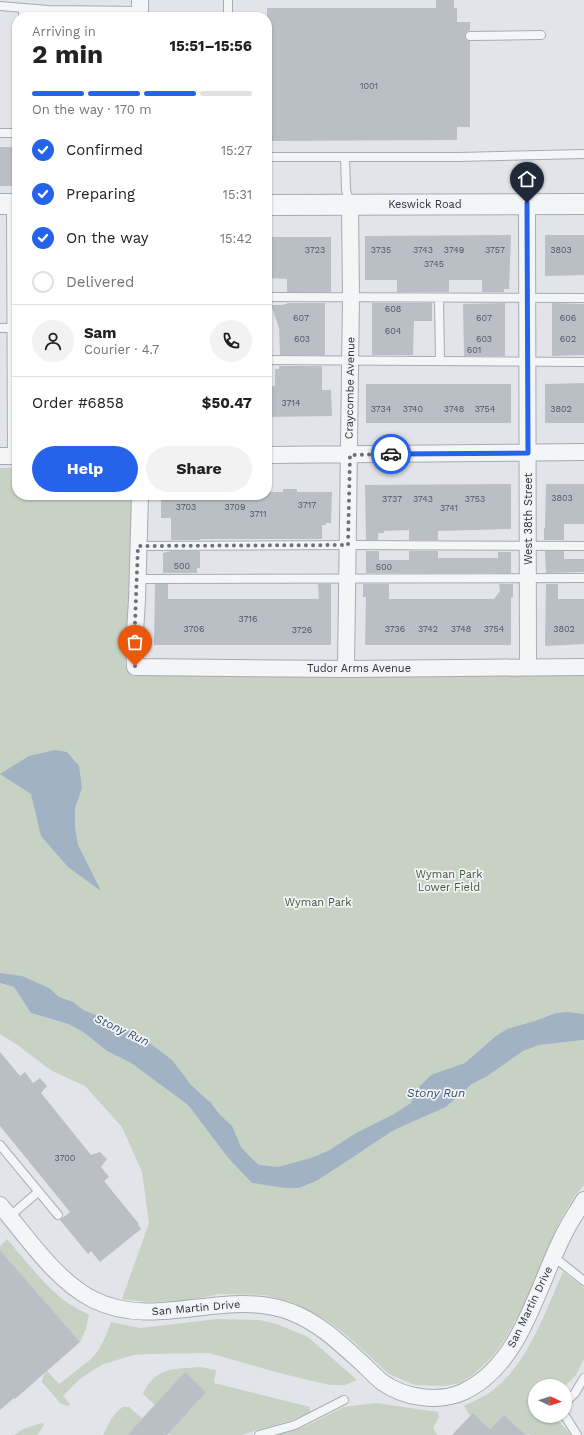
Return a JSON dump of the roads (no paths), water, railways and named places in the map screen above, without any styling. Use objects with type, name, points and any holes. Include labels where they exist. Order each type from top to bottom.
[{"type":"street","name":"West 38th Street","points":[[527,203],[528,667]]},
{"type":"street","points":[[11,204],[8,328],[12,385]]},
{"type":"street","name":"Craycombe Avenue","points":[[346,669],[350,455],[350,204]]},
{"type":"street","name":"Keswick Road","points":[[272,205],[584,204]]},
{"type":"street","points":[[272,455],[584,452]]},
{"type":"street","points":[[0,456],[12,456]]},
{"type":"street","points":[[137,578],[140,500]]},
{"type":"street","name":"Tudor Arms Avenue","points":[[137,578],[134,648],[135,666],[346,669],[584,667]]},
{"type":"street","name":"San Martin Drive","points":[[5,1211],[52,1267],[78,1290],[93,1299],[121,1310],[136,1312],[160,1311],[228,1303],[249,1303],[290,1311],[329,1333],[382,1382],[409,1395],[428,1398],[448,1396],[461,1392],[478,1384],[494,1370],[508,1352],[521,1330],[566,1230],[584,1200]]},
{"type":"lane","points":[[228,0],[228,12]]},
{"type":"lane","points":[[0,6],[23,8],[40,12]]},
{"type":"lane","points":[[85,12],[140,9]]},
{"type":"lane","points":[[470,36],[541,35]]},
{"type":"lane","points":[[0,133],[12,133]]},
{"type":"lane","points":[[272,157],[458,157],[584,154]]},
{"type":"lane","points":[[345,158],[346,190],[350,204]]},
{"type":"lane","points":[[272,297],[584,298]]},
{"type":"lane","points":[[439,298],[440,361]]},
{"type":"lane","points":[[272,360],[584,362]]},
{"type":"lane","points":[[138,546],[584,546]]},
{"type":"lane","points":[[137,578],[584,578]]},
{"type":"lane","points":[[0,1145],[58,1215]]},
{"type":"lane","points":[[5,1211],[38,1192]]},
{"type":"lane","points":[[554,1257],[584,1281]]},
{"type":"lane","points":[[572,1396],[584,1378]]},
{"type":"lane","points":[[259,1435],[295,1425],[344,1400]]},
{"type":"lane","points":[[569,1423],[577,1435]]},
{"type":"water","points":[[55,750],[67,752],[79,766],[82,788],[75,808],[75,828],[78,845],[101,891],[68,867],[41,836],[31,794],[0,774],[29,756]]},
{"type":"water","name":"Stony Run","points":[[0,973],[22,976],[49,988],[59,997],[73,1002],[83,1010],[106,1019],[143,1038],[172,1060],[191,1085],[211,1103],[220,1115],[232,1126],[241,1147],[259,1165],[278,1167],[311,1158],[328,1151],[356,1133],[394,1114],[411,1103],[416,1090],[431,1075],[465,1063],[496,1036],[507,1029],[556,1013],[568,1012],[584,1014],[584,1040],[539,1045],[523,1051],[486,1077],[472,1084],[446,1107],[394,1130],[318,1180],[299,1188],[285,1188],[252,1183],[229,1159],[188,1105],[131,1063],[107,1051],[83,1032],[68,1024],[31,1013],[14,987],[0,983]]},
{"type":"park label","name":"Wyman Park Lower Field","points":[[449,880]]},
{"type":"park label","name":"Wyman Park","points":[[318,902]]}]
